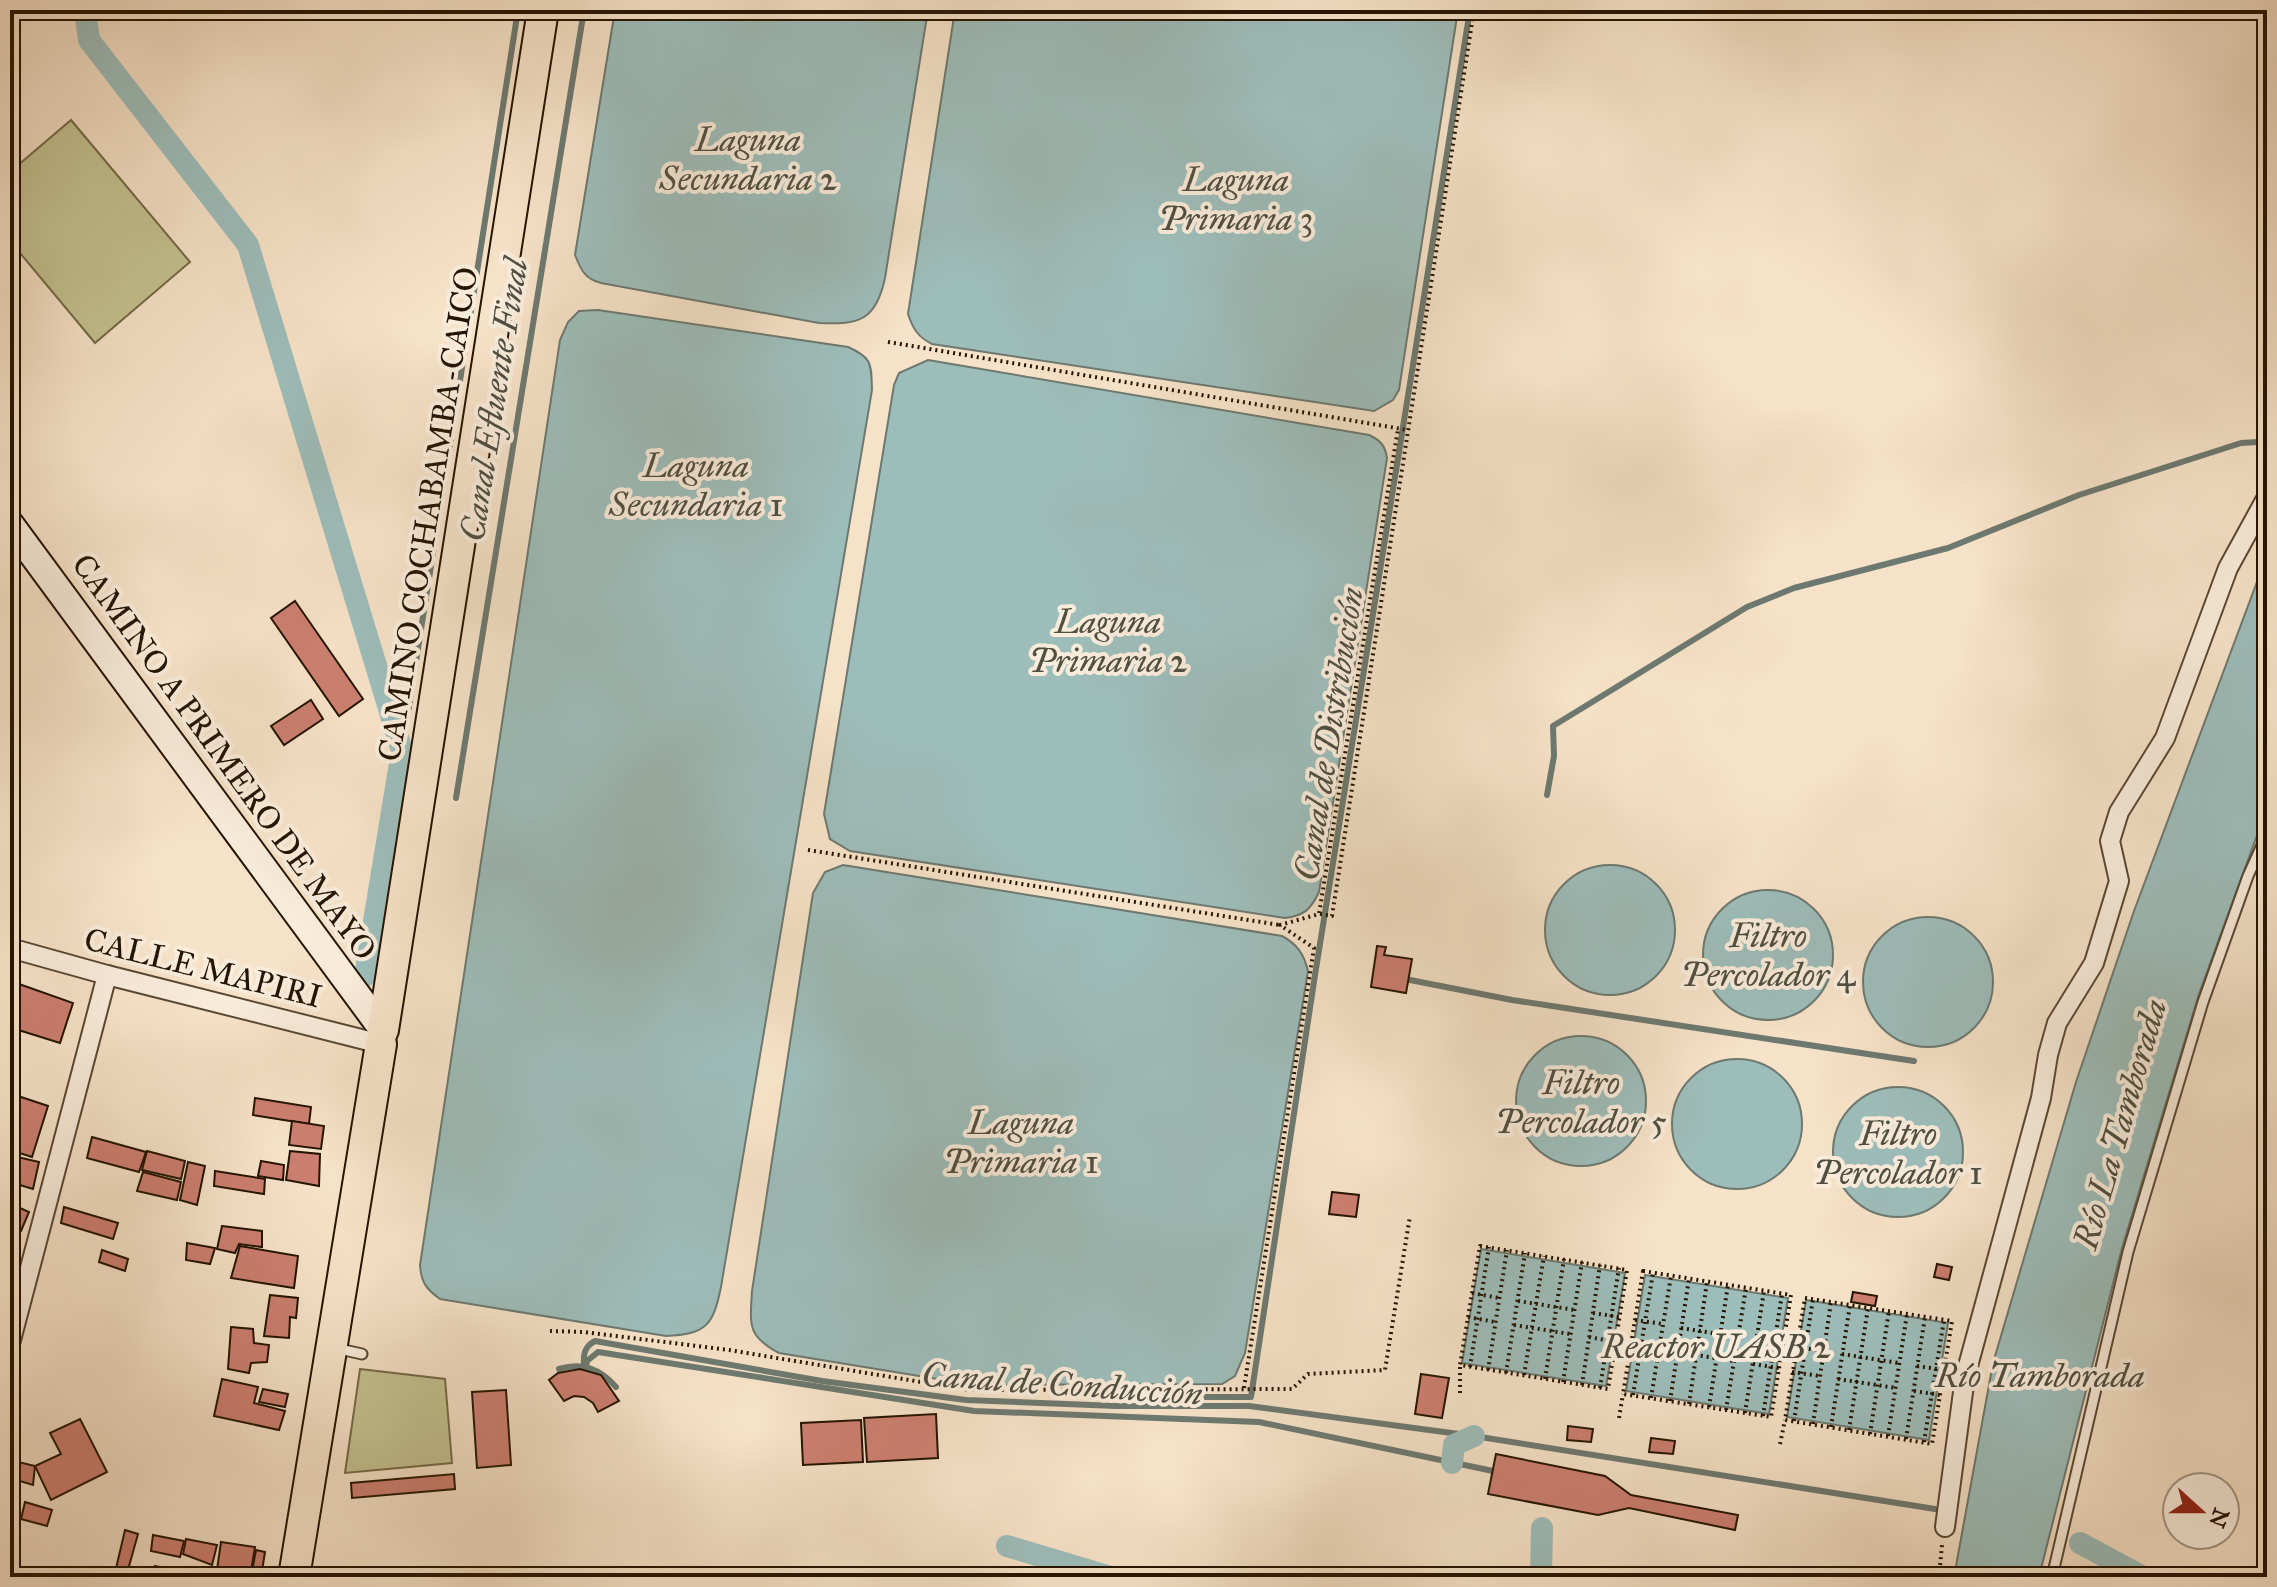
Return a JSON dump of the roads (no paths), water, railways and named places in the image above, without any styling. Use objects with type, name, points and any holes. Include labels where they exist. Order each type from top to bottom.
[{"type":"main road","name":"CAMINO COCHABAMBA-CAICO","points":[[294,1577],[543,10]]},
{"type":"main road","name":"CAMINO A PRIMERO DE MAYO","points":[[10,524],[382,1037]]},
{"type":"street","points":[[1945,1527],[1965,1377],[2041,1098],[2048,1055],[2057,1023],[2094,963],[2119,881],[2110,841],[2119,812],[2165,738],[2228,568],[2267,497]]},
{"type":"street","name":"CALLE MAPIRI","points":[[10,948],[107,975],[382,1037]]},
{"type":"street","points":[[10,1344],[107,975]]},
{"type":"lane","points":[[2052,1577],[2128,1252],[2203,1002],[2248,876],[2267,834]]},
{"type":"lane","points":[[331,1348],[362,1354]]},
{"type":"water","name":"Laguna Secundaria 2","points":[[615,10],[928,10],[885,278],[877,303],[864,317],[845,323],[819,323],[601,283],[584,273],[575,255]]},
{"type":"water","name":"Laguna Primaria 3","points":[[955,10],[1458,10],[1399,390],[1393,400],[1374,411],[932,344],[920,335],[908,314]]},
{"type":"water","name":"Laguna Secundaria 1","points":[[598,310],[848,347],[866,359],[871,374],[872,390],[721,1287],[715,1311],[706,1325],[690,1333],[666,1336],[440,1299],[425,1285],[420,1265],[560,340],[568,322],[579,311]]},
{"type":"water","name":"Laguna Primaria 2","points":[[928,360],[1369,435],[1383,446],[1387,458],[1319,892],[1306,911],[1285,918],[850,851],[830,839],[824,814],[894,385],[899,373]]},
{"type":"water","name":"Río Tamborada","points":[[2267,555],[2267,808],[2199,994],[2122,1248],[2039,1577],[1954,1577],[1993,1363],[2076,1082],[2134,911]]},
{"type":"water","name":"Laguna Primaria 1","points":[[843,865],[1282,936],[1299,950],[1308,971],[1245,1353],[1235,1376],[1222,1384],[974,1385],[779,1353],[756,1335],[751,1321],[752,1291],[813,893],[825,872]]},
{"type":"water","points":[[1610,865],[1635,870],[1656,884],[1670,905],[1675,930],[1670,955],[1656,976],[1635,990],[1610,995],[1585,990],[1564,976],[1550,955],[1545,930],[1550,905],[1564,884],[1585,870]]},
{"type":"water","name":"Filtro Percolador 4","points":[[1768,890],[1793,895],[1814,909],[1828,930],[1833,955],[1828,980],[1814,1001],[1793,1015],[1768,1020],[1743,1015],[1722,1001],[1708,980],[1703,955],[1708,930],[1722,909],[1743,895]]},
{"type":"water","points":[[1928,917],[1953,922],[1974,936],[1988,957],[1993,982],[1988,1007],[1974,1028],[1953,1042],[1928,1047],[1903,1042],[1882,1028],[1868,1007],[1863,982],[1868,957],[1882,936],[1903,922]]},
{"type":"water","name":"Filtro Percolador 5","points":[[1581,1036],[1606,1041],[1627,1055],[1641,1076],[1646,1101],[1641,1126],[1627,1147],[1606,1161],[1581,1166],[1556,1161],[1535,1147],[1521,1126],[1516,1101],[1521,1076],[1535,1055],[1556,1041]]},
{"type":"water","points":[[1737,1059],[1762,1064],[1783,1078],[1797,1099],[1802,1124],[1797,1149],[1783,1170],[1762,1184],[1737,1189],[1712,1184],[1691,1170],[1677,1149],[1672,1124],[1677,1099],[1691,1078],[1712,1064]]},
{"type":"water","name":"Filtro Percolador 1","points":[[1898,1087],[1923,1092],[1944,1106],[1958,1127],[1963,1152],[1958,1177],[1944,1198],[1923,1212],[1898,1217],[1873,1212],[1852,1198],[1838,1177],[1833,1152],[1838,1127],[1852,1106],[1873,1092]]},
{"type":"water","points":[[1481,1249],[1625,1273],[1606,1386],[1462,1363]]},
{"type":"water","name":"Reactor UASB 2","points":[[1645,1275],[1788,1298],[1769,1414],[1626,1391]]},
{"type":"water","points":[[1806,1300],[1948,1323],[1929,1440],[1787,1417]]},
{"type":"waterway","points":[[85,10],[89,40],[248,245],[402,751],[365,976]]},
{"type":"waterway","points":[[402,751],[518,10]]},
{"type":"waterway","name":"Canal Efluente Final","points":[[456,798],[584,10]]},
{"type":"waterway","name":"Canal de Distribución","points":[[1185,1406],[1194,1397],[1251,1397],[1315,975],[1470,10]]},
{"type":"waterway","points":[[1547,795],[1554,756],[1553,726],[1747,607],[1794,588],[1948,548],[2079,495],[2241,443],[2258,442]]},
{"type":"waterway","points":[[1400,978],[1512,1000],[1914,1061]]},
{"type":"waterway","points":[[584,1364],[585,1351],[595,1341],[822,1381],[966,1400],[1116,1406],[1249,1406],[1474,1436],[1935,1509]]},
{"type":"waterway","name":"Canal de Conducción","points":[[586,1367],[587,1361],[598,1352],[974,1411],[1259,1422],[1493,1471]]},
{"type":"waterway","name":"Canal de Conducción","points":[[559,1369],[576,1366],[590,1369],[616,1387]]},
{"type":"waterway","points":[[1452,1463],[1454,1445],[1474,1436]]},
{"type":"waterway","points":[[1541,1577],[1542,1528]]},
{"type":"waterway","points":[[2080,1543],[2143,1577]]},
{"type":"waterway","points":[[1007,1546],[1111,1577]]},
{"type":"water label","name":"Río La Tamborada","points":[[2120,1124]]}]
